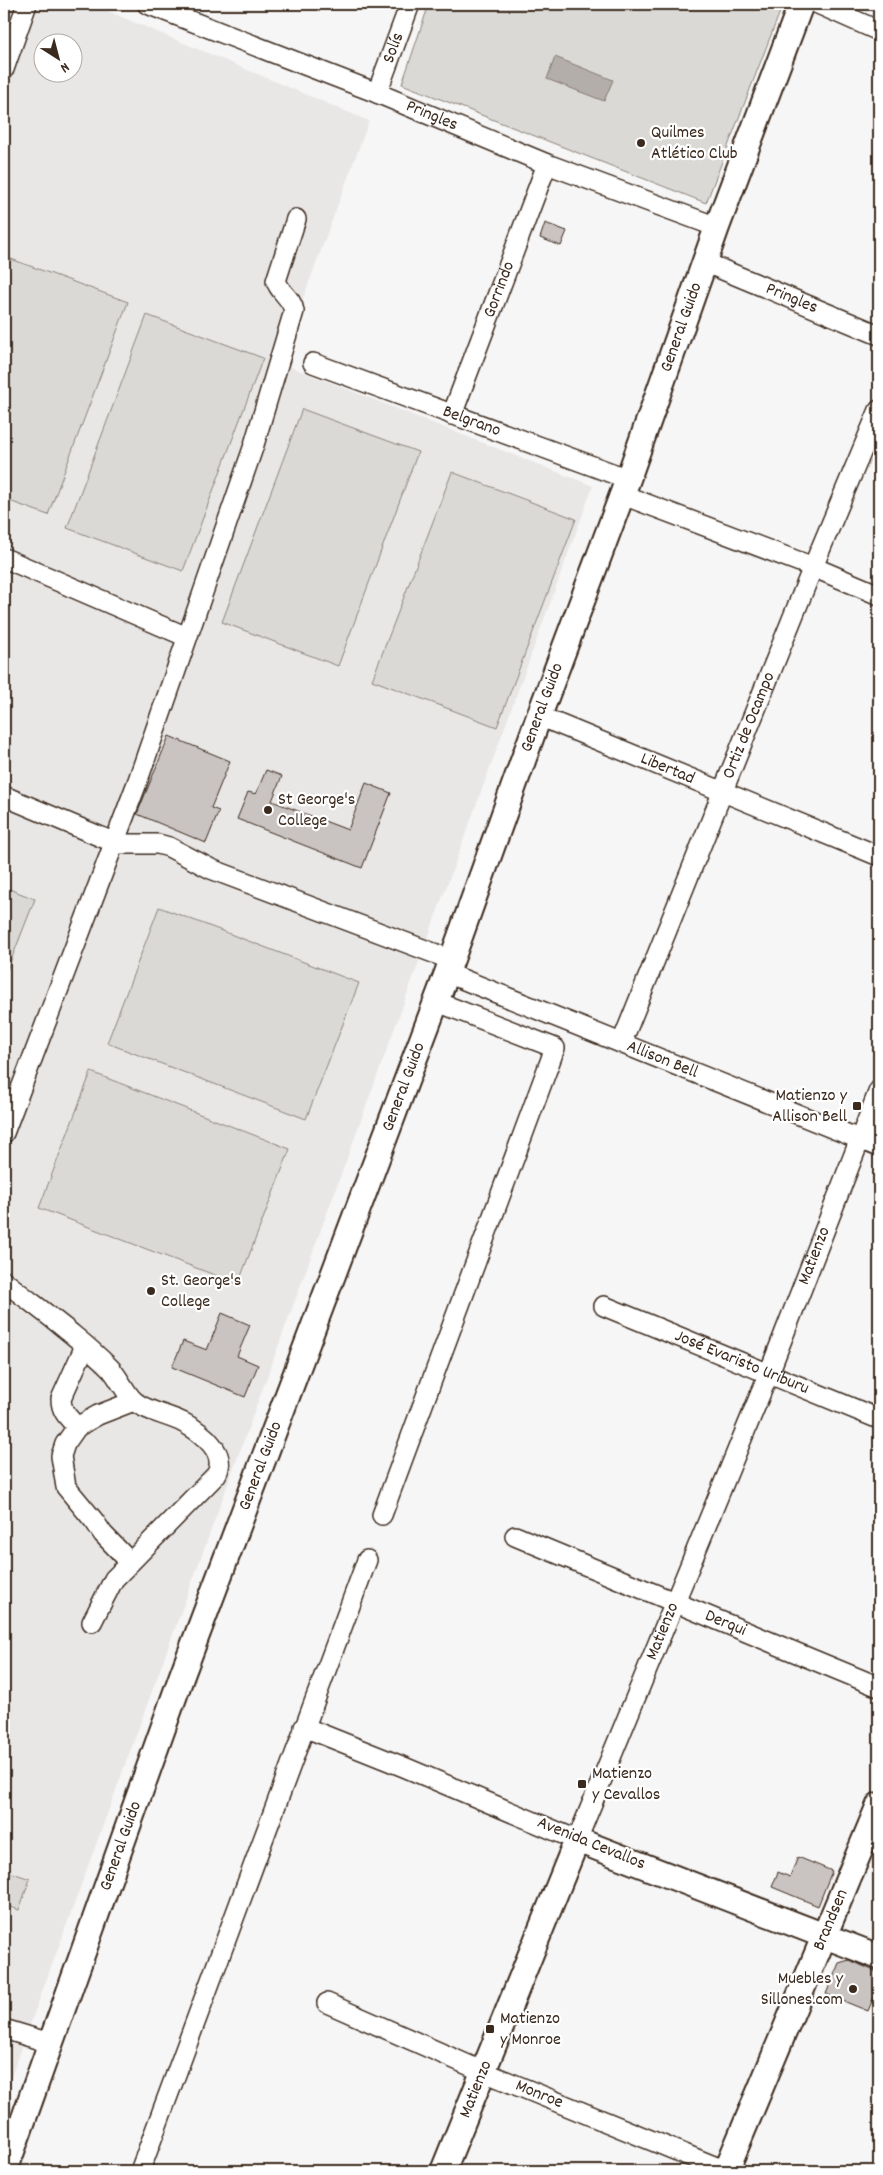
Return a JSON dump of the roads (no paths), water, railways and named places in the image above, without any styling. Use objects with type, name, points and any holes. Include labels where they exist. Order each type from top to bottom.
[{"type":"main road","name":"General Guido","points":[[5,2171],[182,1675],[449,966],[539,716],[626,487],[704,262],[801,4]]},
{"type":"main road","name":"Brandsen","points":[[726,2171],[879,1806]]},
{"type":"main road","name":"Avenida Cevallos","points":[[577,1840],[879,1957]]},
{"type":"main road","name":"Matienzo","points":[[443,2171],[577,1840]]},
{"type":"street","points":[[4,69],[27,4]]},
{"type":"street","name":"Pringles","points":[[147,4],[377,93],[547,164],[717,227]]},
{"type":"street","name":"Solís","points":[[377,93],[410,4]]},
{"type":"street","points":[[818,4],[879,31]]},
{"type":"street","name":"Gorrindo","points":[[452,415],[547,164]]},
{"type":"street","points":[[4,1133],[137,783],[256,440],[294,311],[290,301],[280,290],[276,281],[296,219]]},
{"type":"street","name":"Pringles","points":[[704,262],[879,335]]},
{"type":"street","name":"Belgrano","points":[[313,363],[452,415],[879,595]]},
{"type":"street","name":"Ortiz de Ocampo","points":[[622,1042],[813,567],[879,410]]},
{"type":"street","points":[[4,558],[187,636]]},
{"type":"street","name":"Libertad","points":[[539,716],[723,790],[879,856]]},
{"type":"street","name":"Allison Bell","points":[[4,796],[113,842],[121,844],[158,844],[168,848],[211,869],[449,966],[493,992],[622,1042],[879,1147]]},
{"type":"street","points":[[483,1019],[493,992]]},
{"type":"street","points":[[382,1515],[555,1048],[435,1001]]},
{"type":"street","name":"Matienzo","points":[[577,1840],[769,1373],[879,1090]]},
{"type":"street","points":[[4,1281],[111,1369],[134,1402],[183,1423],[202,1435],[217,1452],[220,1468],[216,1475],[130,1561],[106,1590],[92,1622]]},
{"type":"street","name":"José Evaristo Uriburu","points":[[604,1306],[879,1419]]},
{"type":"street","points":[[77,1427],[65,1414],[61,1407],[61,1400],[85,1346]]},
{"type":"street","points":[[130,1561],[102,1534],[96,1522],[66,1487],[60,1456],[65,1444],[77,1427],[98,1415],[134,1402]]},
{"type":"street","name":"Derqui","points":[[515,1536],[879,1687]]},
{"type":"street","points":[[140,2171],[367,1560]]},
{"type":"street","name":"Avenida Cevallos","points":[[304,1727],[577,1840]]},
{"type":"street","name":"Monroe","points":[[327,2003],[484,2072],[726,2171]]},
{"type":"street","points":[[4,2030],[50,2043]]},
{"type":"place","name":"Quilmes Atlético Club","points":[[641,143]]},
{"type":"place","name":"St George's College","points":[[268,810]]},
{"type":"place","name":"Matienzo y Allison Bell","points":[[857,1106]]},
{"type":"place","name":"St. George's College","points":[[151,1291]]},
{"type":"place","name":"Matienzo y Cevallos","points":[[582,1784]]},
{"type":"place","name":"Muebles y Sillones.com","points":[[853,1989]]},
{"type":"place","name":"Matienzo y Monroe","points":[[490,2029]]}]
